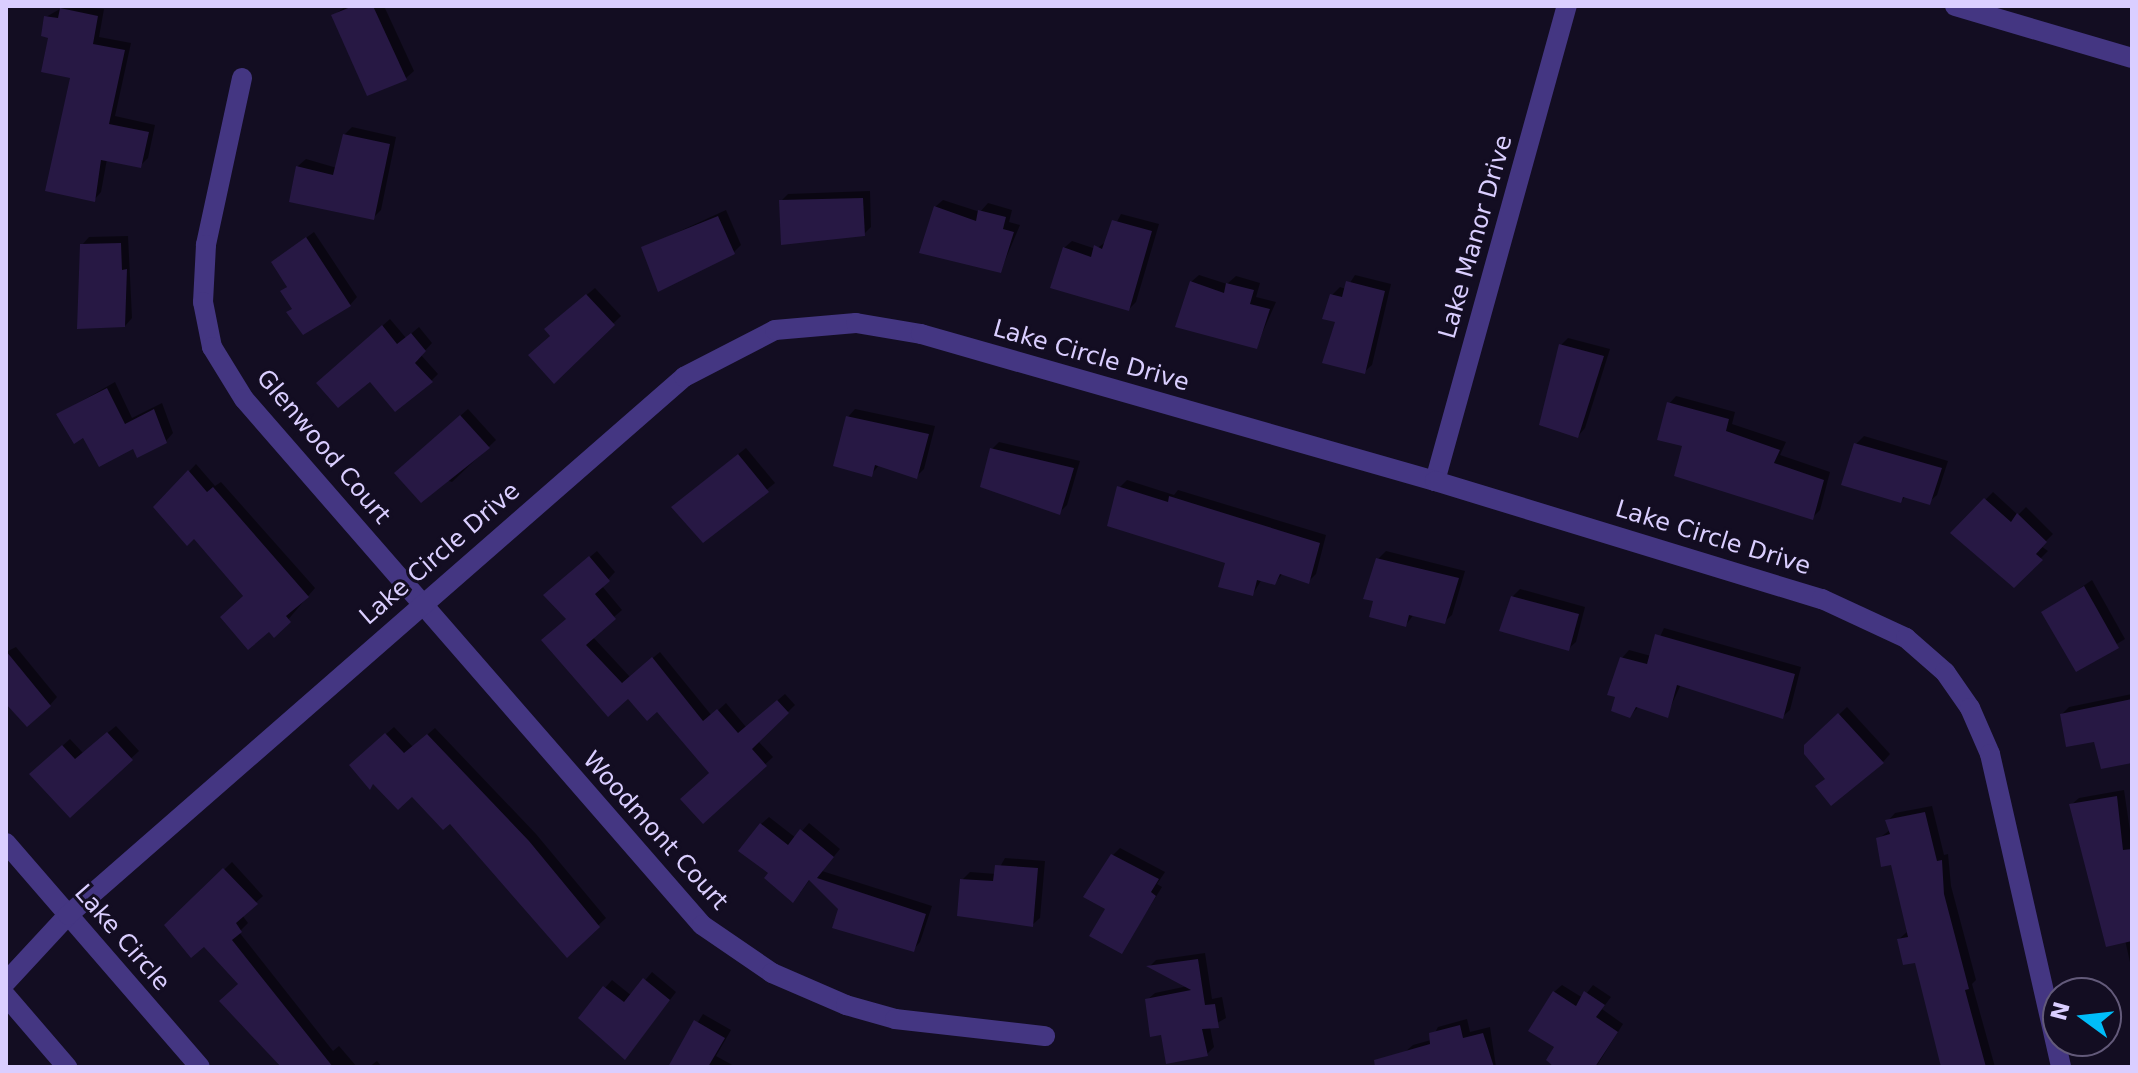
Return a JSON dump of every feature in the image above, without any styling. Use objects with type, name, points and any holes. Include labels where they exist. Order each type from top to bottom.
[{"type":"street","name":"Lake Manor Drive","points":[[1435,481],[1567,6]]},
{"type":"street","points":[[1955,6],[2132,58]]},
{"type":"street","name":"Glenwood Court","points":[[242,78],[206,245],[203,302],[212,347],[244,399],[423,603]]},
{"type":"street","name":"Lake Circle Drive","points":[[6,982],[68,915],[684,377],[744,343],[810,324],[856,323],[921,334],[1435,481],[1822,599],[1906,638],[1945,672],[1970,708],[1990,754],[2061,1067]]},
{"type":"street","name":"Woodmont Court","points":[[423,603],[666,889],[735,951],[803,988],[883,1015],[1045,1036]]},
{"type":"street","name":"Lake Circle","points":[[6,843],[200,1067]]},
{"type":"street","points":[[6,996],[67,1067]]},
{"type":"building","points":[[353,6],[373,6],[407,80],[367,96],[331,15]]},
{"type":"building","points":[[60,8],[98,16],[93,44],[125,50],[109,124],[149,132],[141,168],[101,160],[95,202],[45,191],[70,78],[41,72],[48,38],[41,36],[44,16],[58,18]]},
{"type":"building","points":[[343,134],[390,144],[374,220],[289,202],[296,166],[333,175]]},
{"type":"building","points":[[863,198],[865,236],[781,245],[779,200]]},
{"type":"building","points":[[934,206],[976,221],[978,210],[1006,217],[1003,229],[1014,232],[1001,273],[919,253]]},
{"type":"building","points":[[718,216],[735,254],[658,292],[641,247]]},
{"type":"building","points":[[1112,220],[1152,231],[1129,311],[1050,288],[1063,247],[1091,257],[1094,245],[1102,249]]},
{"type":"building","points":[[306,237],[351,306],[303,335],[286,312],[292,309],[280,291],[287,287],[271,262]]},
{"type":"building","points":[[121,243],[122,270],[127,269],[125,327],[77,329],[80,244]]},
{"type":"building","points":[[1190,281],[1224,293],[1226,283],[1254,290],[1250,304],[1270,309],[1257,349],[1175,327]]},
{"type":"building","points":[[1346,281],[1385,291],[1365,374],[1322,363],[1335,322],[1322,319],[1330,294],[1342,297]]},
{"type":"building","points":[[586,294],[615,325],[554,384],[528,355],[550,336],[544,329]]},
{"type":"building","points":[[382,325],[397,344],[411,333],[426,351],[415,363],[433,382],[395,412],[370,382],[338,408],[316,383]]},
{"type":"building","points":[[1559,344],[1604,356],[1578,438],[1539,425]]},
{"type":"building","points":[[107,388],[125,424],[154,409],[167,443],[137,458],[133,449],[99,467],[83,438],[74,444],[56,414]]},
{"type":"building","points":[[1667,402],[1729,419],[1726,431],[1780,450],[1774,463],[1824,480],[1813,520],[1674,476],[1682,446],[1657,440]]},
{"type":"building","points":[[460,415],[490,448],[421,503],[394,473]]},
{"type":"building","points":[[846,416],[929,434],[917,479],[875,465],[872,477],[833,466]]},
{"type":"building","points":[[1854,443],[1942,468],[1930,505],[1903,497],[1901,503],[1841,485]]},
{"type":"building","points":[[990,448],[1074,468],[1060,515],[980,487]]},
{"type":"building","points":[[738,454],[769,492],[703,543],[671,507]]},
{"type":"building","points":[[188,470],[207,492],[213,487],[309,597],[286,616],[291,622],[274,638],[269,632],[248,650],[220,617],[243,596],[194,539],[187,546],[153,507]]},
{"type":"building","points":[[1117,486],[1168,502],[1169,496],[1320,543],[1309,584],[1280,574],[1275,585],[1257,580],[1253,596],[1218,587],[1225,563],[1107,526]]},
{"type":"building","points":[[1984,498],[2011,522],[2017,513],[2047,542],[2036,554],[2043,560],[2014,588],[1950,533]]},
{"type":"building","points":[[589,556],[610,581],[595,594],[616,619],[586,645],[622,683],[652,657],[703,721],[717,709],[738,733],[777,700],[789,713],[752,749],[767,766],[703,824],[680,799],[709,773],[657,712],[647,721],[628,699],[608,717],[541,640],[566,619],[543,595]]},
{"type":"building","points":[[1376,558],[1459,578],[1445,624],[1409,615],[1406,627],[1369,617],[1373,601],[1363,599]]},
{"type":"building","points":[[2084,586],[2119,648],[2076,672],[2041,612]]},
{"type":"building","points":[[1511,596],[1579,614],[1569,651],[1499,631]]},
{"type":"building","points":[[1655,634],[1795,674],[1783,719],[1677,685],[1668,718],[1636,707],[1630,718],[1611,711],[1615,697],[1607,695],[1620,657],[1647,664]]},
{"type":"building","points":[[6,651],[51,706],[27,727],[6,704]]},
{"type":"building","points":[[2132,699],[2132,763],[2101,769],[2094,742],[2066,747],[2060,714]]},
{"type":"building","points":[[1838,713],[1884,763],[1831,806],[1815,786],[1825,779],[1804,754],[1804,745]]},
{"type":"building","points":[[107,732],[133,760],[70,818],[29,774],[62,745],[75,759]]},
{"type":"building","points":[[385,733],[404,753],[427,734],[529,841],[600,927],[567,958],[450,824],[443,830],[412,797],[398,810],[373,784],[370,790],[349,765]]},
{"type":"building","points":[[2117,796],[2123,850],[2132,849],[2132,941],[2106,947],[2069,804]]},
{"type":"building","points":[[1925,812],[1937,861],[1942,860],[1944,894],[1986,1067],[1941,1067],[1915,963],[1903,965],[1897,939],[1908,937],[1891,865],[1881,867],[1876,838],[1890,834],[1885,820]]},
{"type":"building","points":[[760,823],[788,845],[800,829],[834,857],[817,878],[926,914],[914,952],[832,928],[838,909],[809,880],[793,903],[764,878],[768,873],[738,851]]},
{"type":"building","points":[[1111,854],[1159,879],[1151,892],[1156,896],[1122,954],[1089,936],[1105,909],[1083,897]]},
{"type":"building","points":[[995,865],[1038,868],[1033,927],[957,916],[960,879],[993,881]]},
{"type":"building","points":[[223,868],[258,904],[236,923],[242,932],[232,940],[333,1067],[281,1067],[219,1001],[238,984],[204,947],[191,958],[164,925]]},
{"type":"building","points":[[1198,959],[1205,1005],[1215,1004],[1219,1028],[1202,1029],[1208,1056],[1166,1064],[1161,1035],[1150,1037],[1145,999],[1191,990],[1146,966]]},
{"type":"building","points":[[643,978],[670,1000],[625,1060],[578,1018],[603,986],[624,1002]]},
{"type":"building","points":[[1553,991],[1576,1006],[1584,991],[1605,1005],[1596,1017],[1618,1032],[1595,1067],[1554,1067],[1546,1060],[1554,1047],[1528,1031]]},
{"type":"building","points":[[694,1020],[725,1038],[708,1067],[668,1067]]},
{"type":"building","points":[[1460,1025],[1463,1038],[1483,1033],[1494,1067],[1375,1067],[1374,1060],[1430,1044],[1429,1033]]}]
